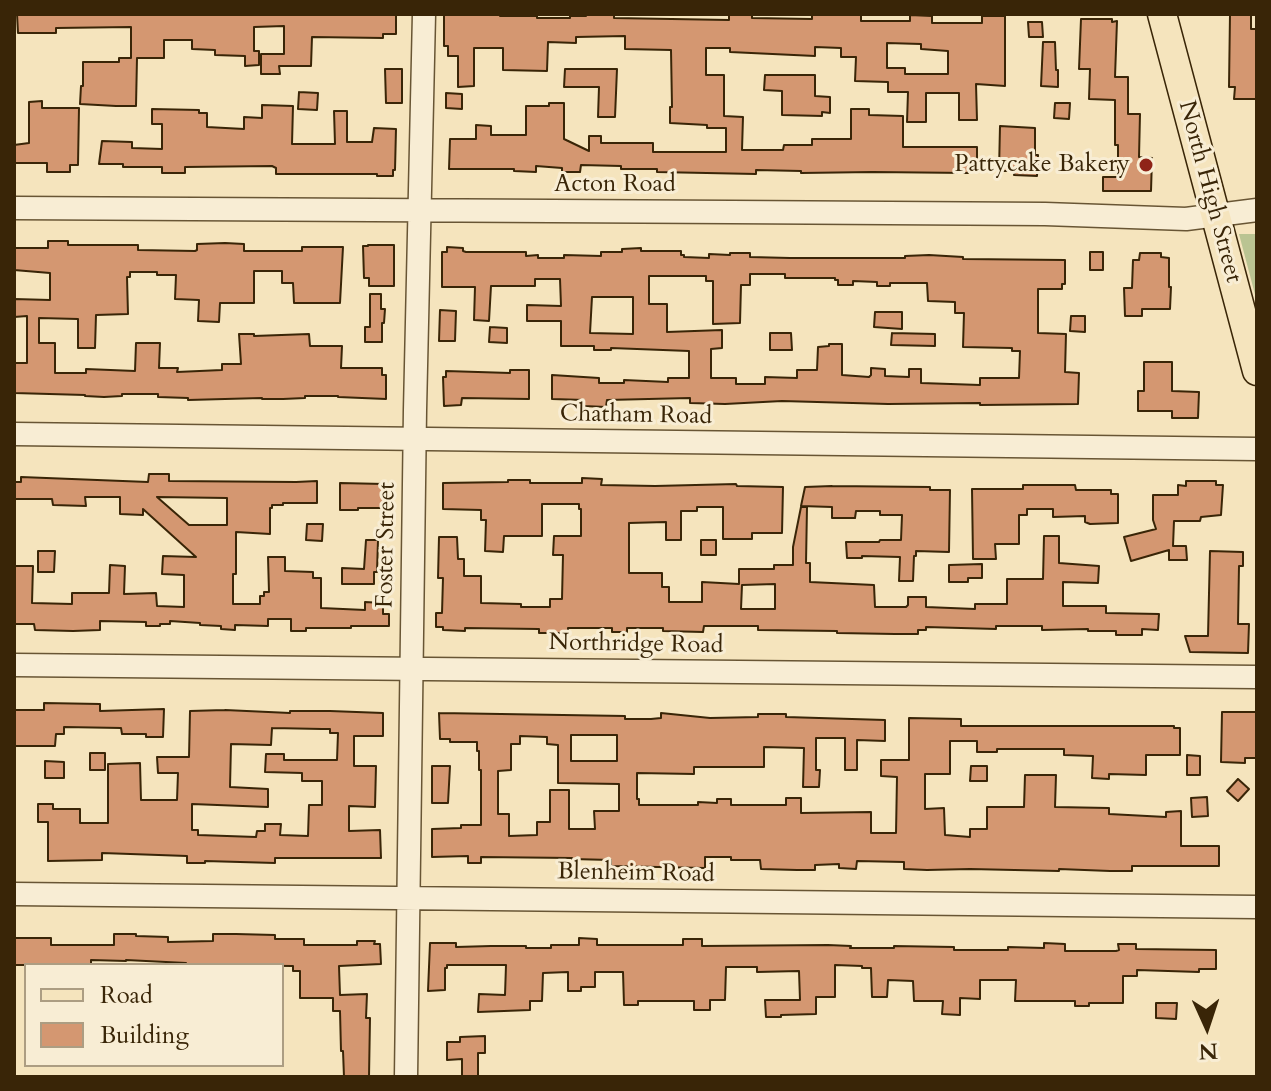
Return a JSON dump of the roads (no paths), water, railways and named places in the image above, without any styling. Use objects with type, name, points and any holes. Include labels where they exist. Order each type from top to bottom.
[{"type":"main road","name":"North High Street","points":[[1162,14],[1257,371]]},
{"type":"street","name":"Foster Street","points":[[406,1077],[424,14]]},
{"type":"street","name":"Acton Road","points":[[14,208],[1045,214],[1186,219],[1257,210]]},
{"type":"street","name":"Chatham Road","points":[[14,434],[1257,449]]},
{"type":"street","name":"Northridge Road","points":[[14,665],[1257,677]]},
{"type":"street","name":"Blenheim Road","points":[[14,894],[1257,907]]},
{"type":"place","name":"Pattycake Bakery","points":[[1146,165]]}]
